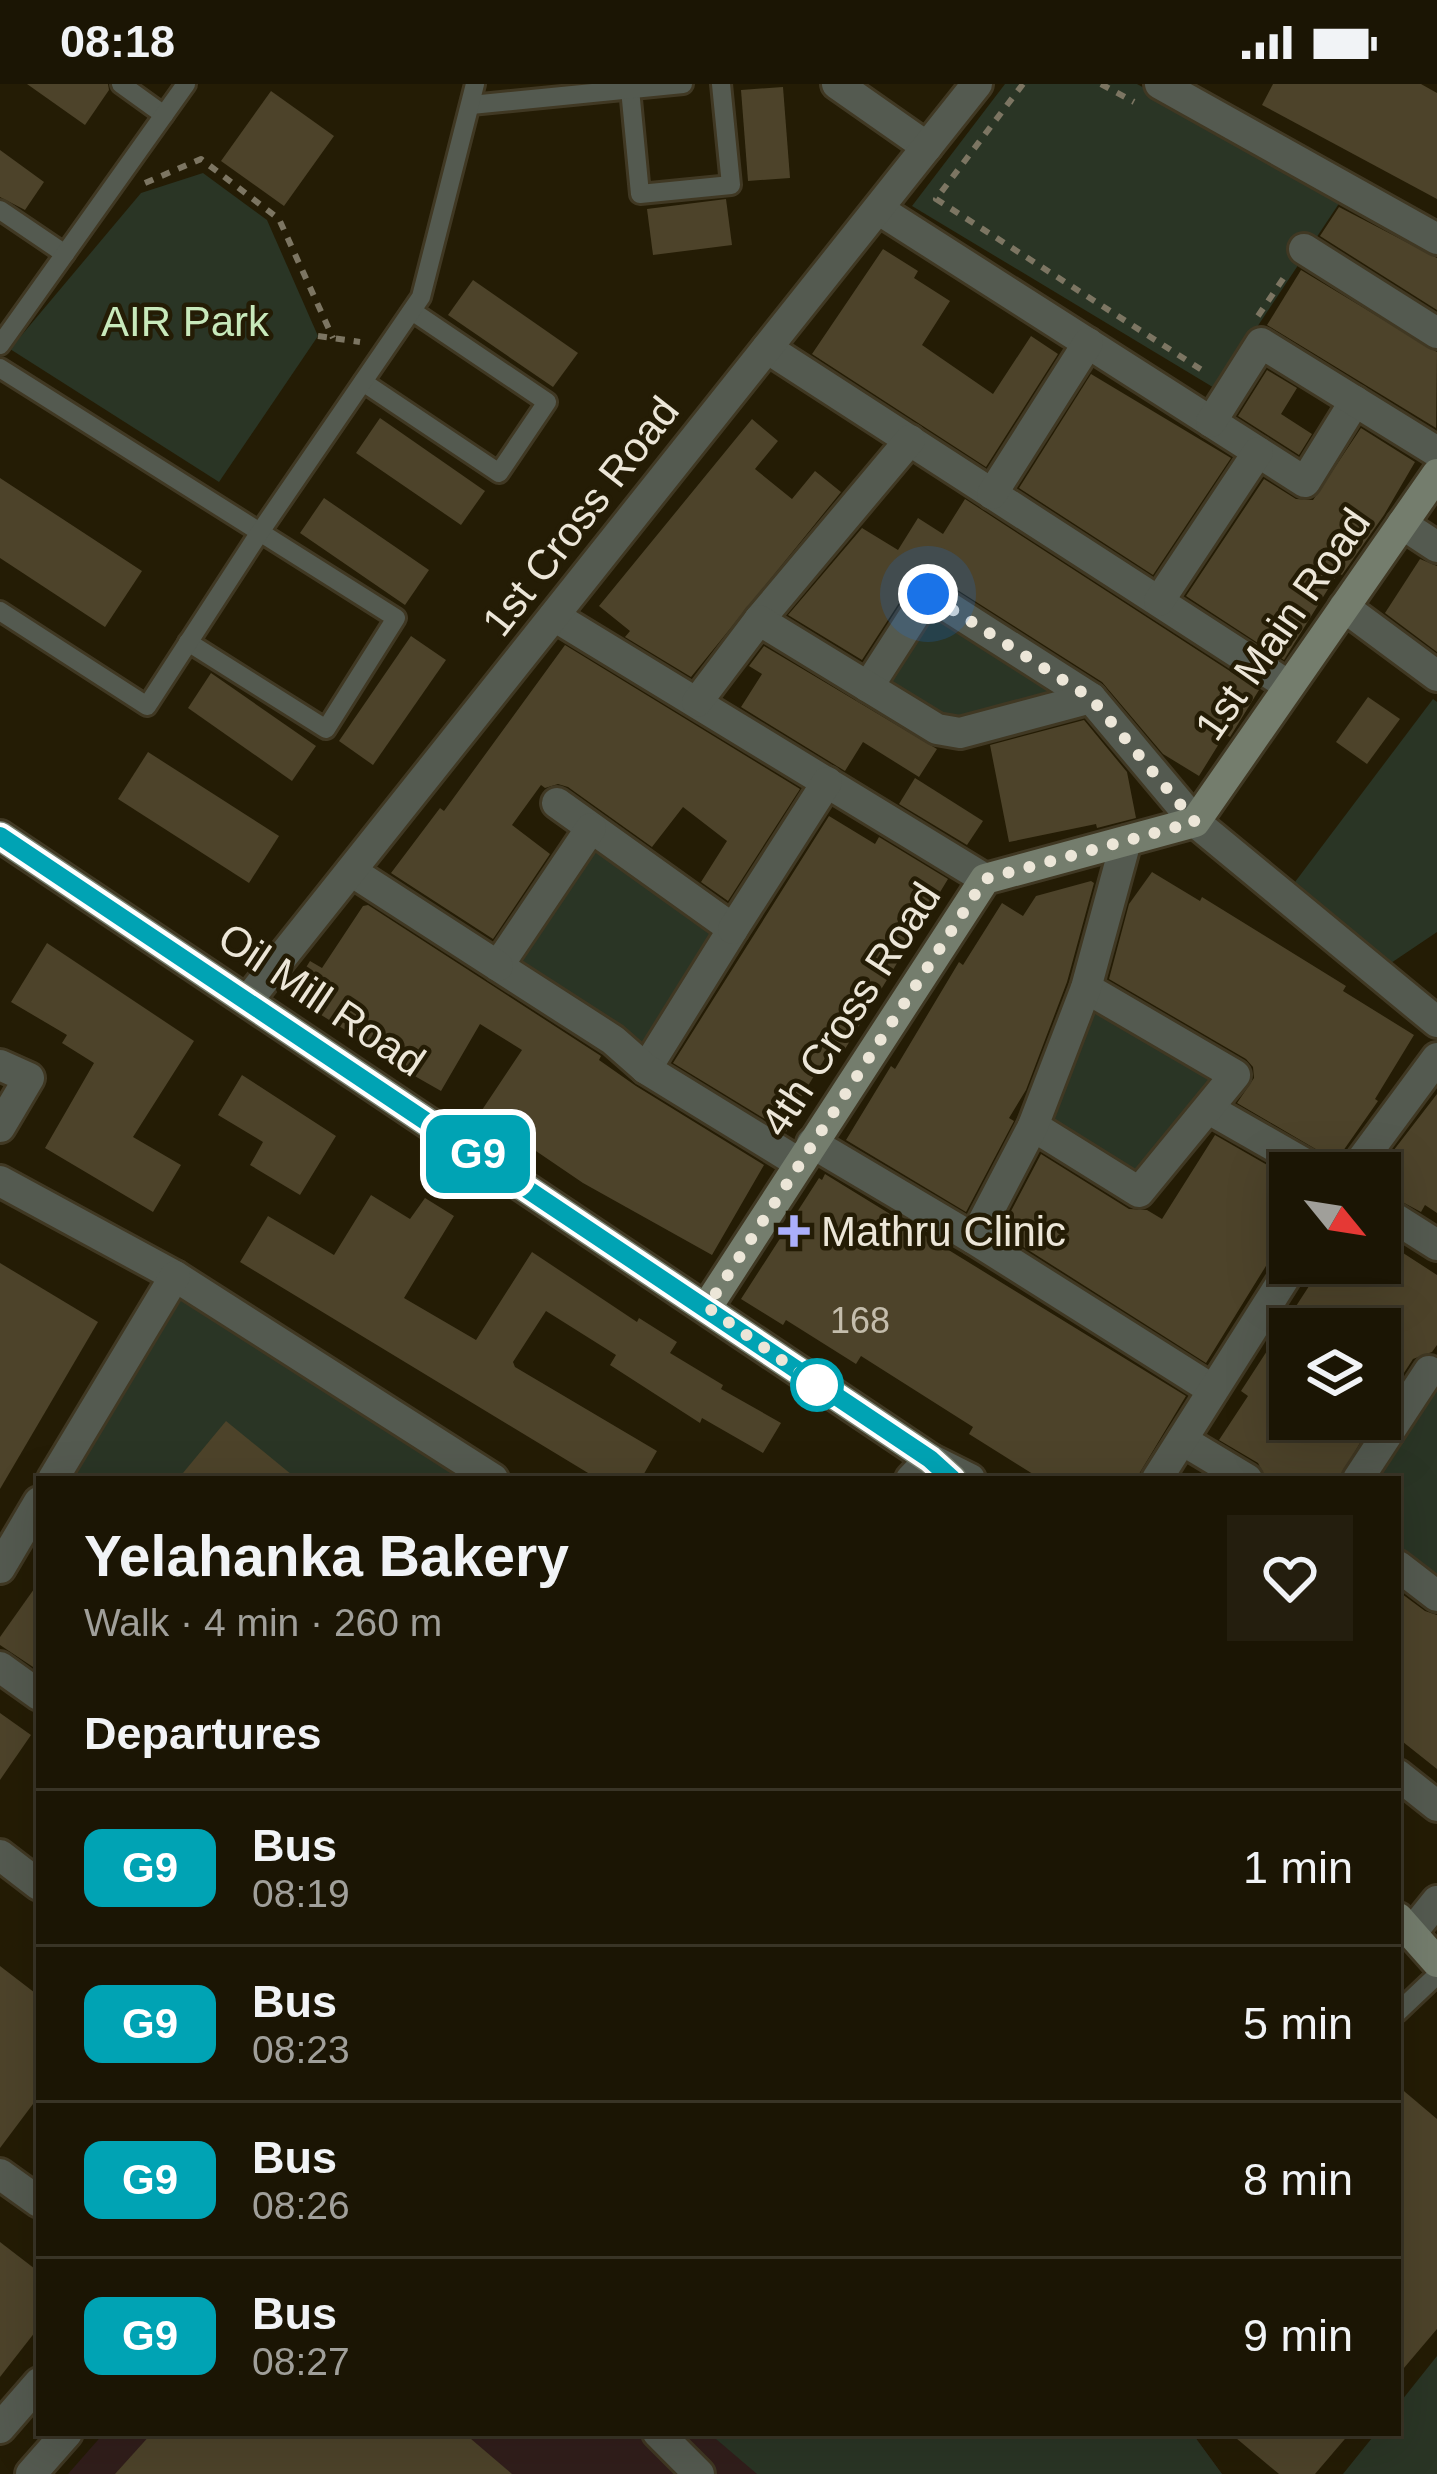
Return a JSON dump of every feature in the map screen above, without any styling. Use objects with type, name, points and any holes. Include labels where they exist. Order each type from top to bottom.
[{"type":"main road","name":"1st Main Road","points":[[1195,822],[1437,474]]},
{"type":"main road","name":"4th Cross Road","points":[[707,1307],[985,879],[1195,822]]},
{"type":"main road","name":"Oil Mill Road","points":[[0,836],[707,1307],[931,1472]]},
{"type":"main road","points":[[1405,1925],[1437,1962]]},
{"type":"street","points":[[837,84],[927,147]]},
{"type":"street","name":"1st Cross Road","points":[[248,1000],[977,84]]},
{"type":"street","points":[[1160,84],[1437,239]]},
{"type":"street","points":[[878,209],[1305,482],[1355,401]]},
{"type":"street","points":[[1304,249],[1437,333]]},
{"type":"street","points":[[992,494],[1088,343]]},
{"type":"street","points":[[1211,422],[1261,343],[1437,452]]},
{"type":"street","points":[[767,347],[1289,686]]},
{"type":"street","points":[[697,702],[759,620],[910,440]]},
{"type":"street","points":[[1159,602],[1258,452]]},
{"type":"street","points":[[1402,524],[1437,547]]},
{"type":"street","points":[[868,687],[928,594],[1091,698],[1195,822],[1437,1022]]},
{"type":"street","points":[[1344,607],[1437,676]]},
{"type":"street","points":[[554,616],[985,879]]},
{"type":"street","points":[[759,620],[937,729],[960,733],[1091,698]]},
{"type":"street","points":[[646,1069],[827,782]]},
{"type":"street","points":[[557,803],[733,929]]},
{"type":"street","points":[[498,966],[592,828]]},
{"type":"street","points":[[974,1239],[1033,1126],[1086,988],[1126,841]]},
{"type":"street","points":[[351,871],[613,1040],[646,1069],[974,1239],[1213,1390]]},
{"type":"street","points":[[1033,1126],[1139,1192],[1235,1075],[1086,988]]},
{"type":"street","points":[[1368,1152],[1437,1058]]},
{"type":"street","points":[[0,1064],[28,1078],[0,1127]]},
{"type":"street","points":[[1209,1109],[1285,1152]]},
{"type":"street","points":[[0,1181],[175,1276],[488,1476]]},
{"type":"street","points":[[1401,1222],[1437,1245]]},
{"type":"street","points":[[66,1474],[175,1276]]},
{"type":"street","points":[[1159,1476],[1281,1284]]},
{"type":"street","points":[[1360,1476],[1434,1369]]},
{"type":"street","points":[[1182,1440],[1242,1476]]},
{"type":"street","points":[[0,1568],[36,1507]]},
{"type":"street","points":[[1401,1568],[1437,1596]]},
{"type":"street","points":[[0,1667],[36,1693]]},
{"type":"street","points":[[1401,1777],[1437,1806]]},
{"type":"street","points":[[0,1856],[36,1884]]},
{"type":"street","points":[[1405,1925],[1437,1901]]},
{"type":"street","points":[[0,2174],[36,2200]]},
{"type":"street","points":[[0,2428],[36,2386]]},
{"type":"street","points":[[32,2474],[65,2436]]},
{"type":"street","points":[[661,2436],[699,2474]]},
{"type":"lane","points":[[121,84],[164,115]]},
{"type":"lane","points":[[0,345],[186,84]]},
{"type":"lane","points":[[0,611],[147,706],[421,297],[473,90],[683,84]]},
{"type":"lane","points":[[630,89],[640,194],[731,185],[721,84]]},
{"type":"lane","points":[[0,210],[65,254]]},
{"type":"lane","points":[[363,382],[500,473],[548,402],[412,311]]},
{"type":"lane","points":[[0,368],[396,618],[326,729],[188,642]]},
{"type":"lane","points":[[1401,2009],[1437,1975]]},
{"type":"path","points":[[1023,84],[936,199],[1215,380]]},
{"type":"path","points":[[144,183],[201,159],[279,219],[333,338]]},
{"type":"path","points":[[1253,323],[1304,249]]},
{"type":"path","points":[[318,336],[388,346]]},
{"type":"shaded area","points":[[101,2436],[1194,2436],[1222,2474],[68,2474]]},
{"type":"green space","points":[[1005,84],[1137,84],[1344,196],[1216,389],[912,206]]},
{"type":"green space","name":"AIR Park","points":[[203,173],[267,220],[318,336],[219,482],[10,349],[141,193]]},
{"type":"green space","points":[[932,606],[1068,694],[961,725],[881,685]]},
{"type":"green space","points":[[1433,699],[1437,702],[1437,932],[1391,963],[1292,886]]},
{"type":"green space","points":[[593,835],[726,931],[648,1057],[505,965]]},
{"type":"green space","points":[[1097,1005],[1218,1081],[1139,1178],[1046,1123]]},
{"type":"green space","points":[[175,1276],[488,1476],[78,1476],[62,1464]]},
{"type":"green space","points":[[1428,1384],[1437,1390],[1437,1588],[1401,1561],[1401,1476],[1368,1476],[1391,1440],[1401,1440],[1401,1425]]},
{"type":"green space","points":[[1437,2356],[1437,2474],[1343,2474],[1374,2436],[1401,2436],[1401,2401]]},
{"type":"green space","points":[[713,2436],[1194,2436],[1222,2474],[757,2474]]},
{"type":"building","points":[[27,84],[108,84],[109,90],[85,125]]},
{"type":"building","points":[[1273,84],[1421,84],[1437,93],[1437,199],[1262,105]]},
{"type":"building","points":[[783,87],[790,178],[748,181],[741,90]]},
{"type":"building","points":[[271,91],[334,136],[284,206],[221,161]]},
{"type":"building","points":[[0,150],[44,182],[25,210],[0,197]]},
{"type":"building","points":[[726,199],[732,245],[653,255],[647,209]]},
{"type":"building","points":[[1339,207],[1437,258],[1437,310],[1320,236]]},
{"type":"building","points":[[883,249],[918,271],[914,278],[950,301],[922,345],[993,394],[1031,336],[1058,354],[986,467],[812,354]]},
{"type":"building","points":[[1301,270],[1437,352],[1436,428],[1267,325]]},
{"type":"building","points":[[473,280],[578,353],[553,387],[448,315]]},
{"type":"building","points":[[1267,370],[1297,388],[1281,414],[1312,434],[1299,455],[1238,416]]},
{"type":"building","points":[[1091,374],[1231,458],[1153,575],[1019,488]]},
{"type":"building","points":[[380,418],[485,491],[461,525],[356,453]]},
{"type":"building","points":[[752,419],[778,441],[755,469],[792,499],[815,471],[841,492],[691,677],[625,637],[630,631],[599,606]]},
{"type":"building","points":[[1361,428],[1415,462],[1284,660],[1186,596],[1264,479],[1296,499],[1313,500]]},
{"type":"building","points":[[0,478],[142,571],[105,627],[0,558]]},
{"type":"building","points":[[324,498],[429,570],[405,605],[300,533]]},
{"type":"building","points":[[965,499],[1259,690],[1199,776],[1163,754],[1102,682],[930,574],[912,583],[862,660],[788,615],[862,528],[898,550],[918,518],[943,534]]},
{"type":"building","points":[[1420,559],[1437,566],[1437,652],[1385,613]]},
{"type":"building","points":[[411,636],[446,660],[373,765],[339,741]]},
{"type":"building","points":[[565,645],[800,789],[728,901],[701,882],[727,841],[683,807],[652,847],[558,784],[541,785],[512,825],[550,854],[493,939],[391,873],[440,808],[444,811]]},
{"type":"building","points":[[764,646],[937,749],[919,777],[863,742],[845,771],[741,707],[762,674],[749,666]]},
{"type":"building","points":[[211,673],[316,746],[292,781],[188,708]]},
{"type":"building","points":[[1368,697],[1400,719],[1367,764],[1336,742]]},
{"type":"building","points":[[1084,720],[1127,772],[1136,818],[1009,842],[990,745]]},
{"type":"building","points":[[148,752],[279,836],[249,883],[118,799]]},
{"type":"building","points":[[915,778],[983,821],[967,845],[899,804]]},
{"type":"building","points":[[829,816],[875,844],[879,837],[948,879],[842,1054],[832,1047],[793,1110],[798,1113],[786,1132],[673,1063]]},
{"type":"building","points":[[1152,872],[1200,901],[1202,897],[1346,986],[1343,991],[1414,1035],[1378,1101],[1342,1152],[1321,1152],[1237,1103],[1254,1078],[1246,1059],[1109,979],[1129,904]]},
{"type":"building","points":[[1091,881],[1067,982],[1026,1090],[1009,1118],[1014,1121],[966,1212],[846,1140],[1002,903],[1023,916],[1036,896]]},
{"type":"building","points":[[368,905],[601,1056],[599,1060],[636,1086],[764,1165],[712,1255],[583,1183],[480,1113],[522,1050],[480,1024],[441,1091],[369,1050],[371,1046],[289,995],[310,961],[322,968]]},
{"type":"building","points":[[47,943],[194,1041],[133,1137],[181,1165],[153,1212],[45,1148],[94,1063],[62,1043],[67,1035],[11,1002]]},
{"type":"building","points":[[242,1075],[336,1136],[300,1195],[250,1165],[263,1142],[218,1115]]},
{"type":"building","points":[[1437,1094],[1437,1213],[1425,1205],[1421,1212],[1401,1201],[1401,1152],[1392,1152]]},
{"type":"building","points":[[1215,1135],[1269,1166],[1269,1261],[1206,1363],[1000,1232],[1041,1154],[1129,1209],[1147,1210],[1162,1219]]},
{"type":"building","points":[[825,1174],[1186,1396],[1138,1476],[1036,1476],[969,1434],[973,1427],[861,1356],[856,1364],[786,1320],[783,1325],[741,1299],[819,1178]]},
{"type":"building","points":[[371,1195],[410,1219],[425,1198],[454,1216],[404,1298],[476,1340],[532,1252],[637,1322],[639,1318],[677,1342],[670,1353],[781,1423],[763,1453],[702,1418],[700,1423],[610,1365],[616,1355],[546,1311],[513,1362],[515,1367],[657,1451],[643,1476],[593,1476],[240,1262],[268,1216],[334,1255]]},
{"type":"building","points":[[1401,1252],[1437,1275],[1437,1345],[1413,1359],[1401,1378],[1401,1308],[1295,1308],[1310,1284],[1401,1284]]},
{"type":"building","points":[[0,1263],[98,1322],[0,1489]]},
{"type":"building","points":[[1269,1348],[1269,1440],[1362,1440],[1341,1476],[1264,1476],[1258,1463],[1219,1440],[1248,1396],[1241,1391]]},
{"type":"building","points":[[226,1421],[293,1476],[180,1476]]},
{"type":"building","points":[[36,1586],[36,1669],[0,1645],[0,1637]]},
{"type":"building","points":[[1401,1593],[1437,1615],[1437,1769],[1401,1740]]},
{"type":"building","points":[[0,1713],[31,1735],[0,1780]]},
{"type":"building","points":[[0,1966],[36,1994],[36,2100],[0,2148]]},
{"type":"building","points":[[1401,2089],[1437,2119],[1437,2329],[1401,2371]]},
{"type":"building","points":[[0,2242],[36,2270],[36,2331],[0,2377]]},
{"type":"building","points":[[149,2436],[468,2436],[512,2474],[115,2474]]},
{"type":"building","points":[[1234,2436],[1347,2436],[1315,2474],[1279,2474]]},
{"type":"bus line","name":"G9","points":[[0,836],[707,1307],[949,1476]]},
{"type":"place","name":"Mathru Clinic","points":[[794,1231]]},
{"type":"route","points":[[817,1385],[707,1307],[985,879],[1195,822],[1091,698],[928,594]]}]
